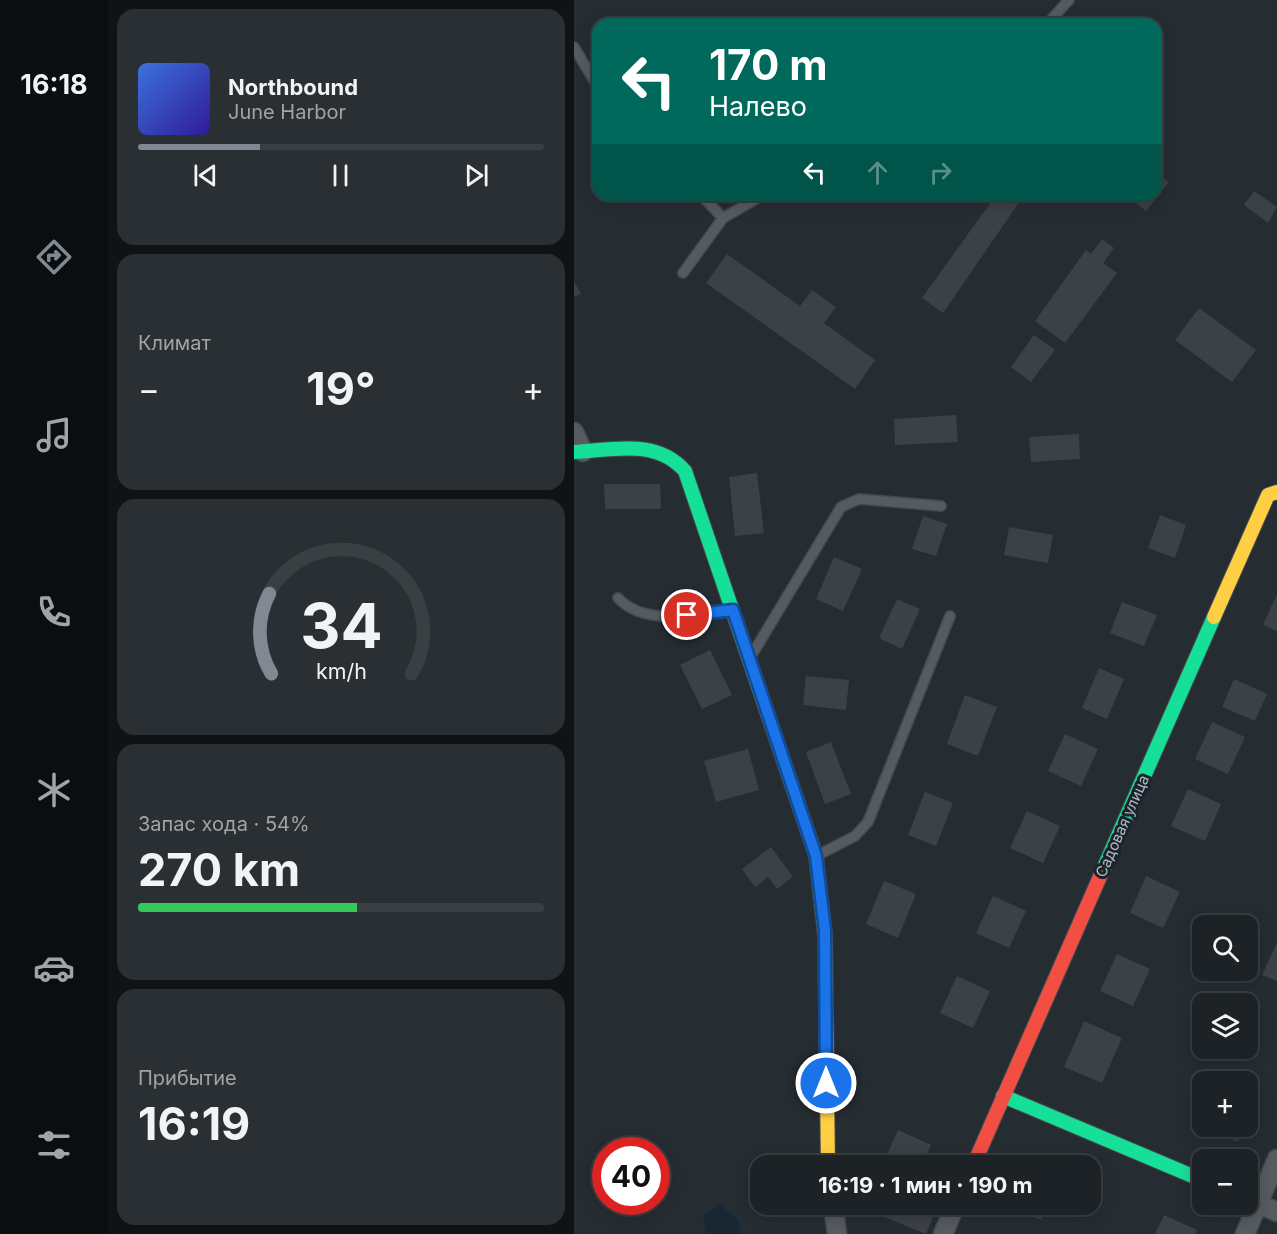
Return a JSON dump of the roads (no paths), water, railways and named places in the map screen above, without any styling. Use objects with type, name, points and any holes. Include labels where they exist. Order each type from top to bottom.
[{"type":"street","points":[[574,432],[579,452],[657,448],[677,459],[685,471],[816,856],[825,931],[828,1155]]},
{"type":"street","name":"Садовая улица","points":[[978,1155],[1268,495],[1276,492]]},
{"type":"street","points":[[1003,1096],[1192,1176]]},
{"type":"street","points":[[1258,1192],[1276,1159]]},
{"type":"street","points":[[1258,1203],[1276,1212]]},
{"type":"street","points":[[834,1215],[836,1234]]},
{"type":"street","points":[[943,1234],[951,1215]]},
{"type":"street","points":[[1244,1234],[1249,1215]]},
{"type":"lane","points":[[1052,18],[1069,0]]},
{"type":"lane","points":[[574,47],[592,77]]},
{"type":"lane","points":[[706,201],[722,218]]},
{"type":"lane","points":[[683,273],[722,218],[752,201]]},
{"type":"lane","points":[[750,658],[841,507],[859,499],[941,506]]},
{"type":"lane","points":[[618,598],[635,611],[649,615],[687,615],[733,610]]},
{"type":"lane","points":[[816,856],[855,837],[868,822],[950,616]]},
{"type":"water","points":[[720,1205],[738,1219],[742,1234],[706,1234],[703,1216]]}]
